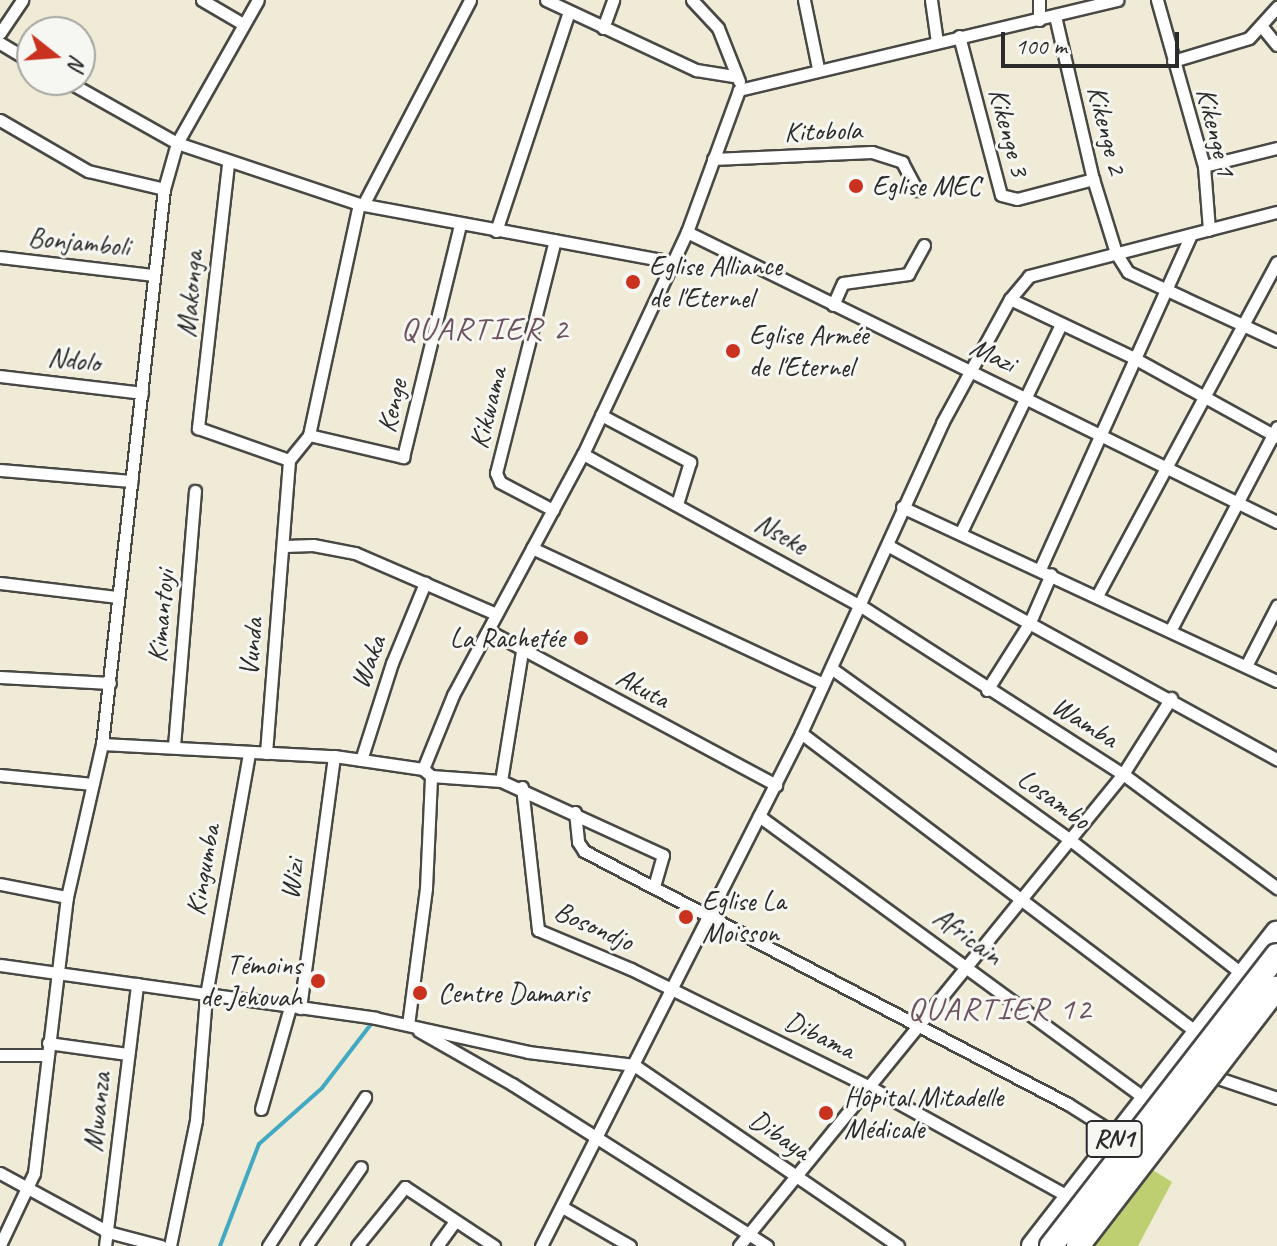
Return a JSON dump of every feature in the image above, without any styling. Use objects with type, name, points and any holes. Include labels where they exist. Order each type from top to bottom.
[{"type":"highway","name":"RN1","points":[[1033,1246],[1277,933]]},
{"type":"highway","points":[[1051,1246],[1277,955]]},
{"type":"highway","points":[[1078,1246],[1277,988]]},
{"type":"highway","name":"RN1","points":[[1091,1246],[1277,1004]]},
{"type":"street","points":[[0,33],[22,0]]},
{"type":"street","points":[[202,0],[243,24]]},
{"type":"street","name":"Mwanza","points":[[0,1245],[29,1190],[67,897],[102,744],[164,189],[177,143],[258,0]]},
{"type":"street","points":[[289,460],[309,435],[361,204],[470,0]]},
{"type":"street","points":[[546,0],[696,70],[734,76],[746,86]]},
{"type":"street","points":[[603,28],[613,0]]},
{"type":"street","points":[[692,0],[718,28],[734,76]]},
{"type":"street","points":[[804,0],[818,68]]},
{"type":"street","points":[[931,0],[937,42]]},
{"type":"street","points":[[1039,0],[1039,20]]},
{"type":"street","points":[[408,1025],[426,888],[427,773],[453,695],[583,454],[687,232],[734,96],[746,86],[1117,0]]},
{"type":"street","name":"Kikenge 1","points":[[1157,0],[1204,166],[1209,230]]},
{"type":"street","points":[[1173,61],[1249,38],[1263,28],[1277,7]]},
{"type":"street","points":[[496,231],[569,12]]},
{"type":"street","name":"Kikenge 2","points":[[1055,16],[1093,179],[1116,253]]},
{"type":"street","points":[[1263,28],[1277,45]]},
{"type":"street","name":"Kikenge 3","points":[[959,36],[1001,195],[1017,199],[1093,179]]},
{"type":"street","points":[[93,96],[177,143],[228,164],[361,204],[460,225],[671,262]]},
{"type":"street","points":[[0,120],[88,171],[164,189]]},
{"type":"street","points":[[1204,166],[1277,148]]},
{"type":"street","name":"Kitobola","points":[[713,159],[872,152],[902,162],[917,190]]},
{"type":"street","name":"Makonga","points":[[228,164],[198,428],[289,460]]},
{"type":"street","points":[[541,1246],[564,1208],[708,914],[776,785],[889,546],[902,507],[1010,299],[1029,276],[1277,212]]},
{"type":"street","name":"Kenge","points":[[309,435],[403,457],[460,225]]},
{"type":"street","name":"Mazi","points":[[687,232],[1026,397],[1163,469],[1277,522]]},
{"type":"street","points":[[987,690],[1030,622],[1045,572],[1098,433],[1191,235]]},
{"type":"street","name":"Kikwama","points":[[553,510],[500,482],[496,473],[555,240]]},
{"type":"street","points":[[833,305],[843,283],[908,274],[924,245]]},
{"type":"street","points":[[1116,253],[1128,272],[1277,341]]},
{"type":"street","name":"Bonjamboli","points":[[0,257],[153,275]]},
{"type":"street","points":[[1097,596],[1277,262]]},
{"type":"street","name":"Mazi","points":[[1010,299],[1134,358],[1276,433]]},
{"type":"street","points":[[961,532],[1061,324]]},
{"type":"street","name":"Ndolo","points":[[0,376],[142,393]]},
{"type":"street","points":[[601,415],[690,462],[677,504]]},
{"type":"street","points":[[1170,631],[1276,433]]},
{"type":"street","name":"Nseke","points":[[583,454],[861,606]]},
{"type":"street","name":"Vunda","points":[[266,753],[285,546],[289,460]]},
{"type":"street","points":[[0,470],[132,481]]},
{"type":"street","name":"Kimantoyi","points":[[174,746],[195,491]]},
{"type":"street","points":[[902,507],[1277,681]]},
{"type":"street","points":[[285,546],[335,547],[496,614]]},
{"type":"street","points":[[889,546],[1171,698],[1277,759]]},
{"type":"street","points":[[532,548],[823,684]]},
{"type":"street","points":[[0,583],[118,597]]},
{"type":"street","name":"Waka","points":[[361,760],[378,702],[425,583]]},
{"type":"street","name":"Wamba","points":[[861,606],[987,690],[1123,774],[1277,888]]},
{"type":"street","points":[[1246,666],[1277,606]]},
{"type":"street","name":"Akuta","points":[[489,631],[776,785]]},
{"type":"street","points":[[501,781],[522,651]]},
{"type":"street","name":"Losambo","points":[[831,668],[1069,839],[1244,975]]},
{"type":"street","points":[[0,677],[110,683]]},
{"type":"street","points":[[739,1246],[1123,774],[1171,698]]},
{"type":"street","points":[[801,733],[1019,900],[1234,1058]]},
{"type":"street","points":[[102,744],[334,756],[427,773],[501,781],[522,787],[663,855],[654,887]]},
{"type":"street","name":"Kingumba","points":[[206,995],[249,753]]},
{"type":"street","name":"Wizi","points":[[261,1109],[295,1008],[334,756]]},
{"type":"street","points":[[0,775],[93,784]]},
{"type":"street","name":"Bosondjo","points":[[522,787],[538,930],[673,990]]},
{"type":"street","points":[[575,812],[578,842],[584,851],[920,1025],[1117,1135]]},
{"type":"street","name":"Africain","points":[[759,816],[967,965],[1146,1098],[1179,1128]]},
{"type":"street","points":[[0,884],[67,897]]},
{"type":"street","points":[[0,965],[408,1025],[528,1052],[634,1065]]},
{"type":"street","name":"Mwanza","points":[[105,1246],[137,984]]},
{"type":"street","name":"Dibama","points":[[673,990],[870,1087],[1069,1197]]},
{"type":"street","points":[[170,1246],[196,1120],[206,995]]},
{"type":"street","points":[[408,1025],[597,1137],[767,1246]]},
{"type":"street","points":[[48,1049],[127,1054]]},
{"type":"street","name":"Mwanza","points":[[0,1055],[48,1049]]},
{"type":"street","points":[[1176,1061],[1217,1079],[1277,1098]]},
{"type":"street","name":"Dibaya","points":[[634,1065],[898,1246]]},
{"type":"street","points":[[268,1246],[365,1097]]},
{"type":"street","points":[[306,1246],[361,1167]]},
{"type":"street","points":[[0,1173],[108,1232],[161,1246]]},
{"type":"street","points":[[357,1246],[405,1187],[494,1246]]},
{"type":"street","points":[[564,1208],[630,1246]]},
{"type":"street","points":[[437,1246],[455,1221]]},
{"type":"green space","points":[[1148,1167],[1172,1182],[1138,1246],[1089,1246]]},
{"type":"waterway","points":[[220,1246],[259,1144],[322,1088],[375,1019]]},
{"type":"place","name":"Eglise MEC","points":[[856,186]]},
{"type":"place","name":"Eglise Alliance de l'Eternel","points":[[633,282]]},
{"type":"place","name":"Eglise Armée de l'Eternel","points":[[733,351]]},
{"type":"place","name":"La Rachetée","points":[[581,638]]},
{"type":"place","name":"Eglise La Moisson","points":[[686,917]]},
{"type":"place","name":"Témoins de Jehovah","points":[[318,981]]},
{"type":"place","name":"Centre Damaris","points":[[420,993]]},
{"type":"place","name":"Hôpital Mitadelle Médicale","points":[[826,1113]]},
{"type":"district","name":"QUARTIER 2","points":[[485,329]]},
{"type":"district","name":"QUARTIER 12","points":[[1000,1009]]}]
